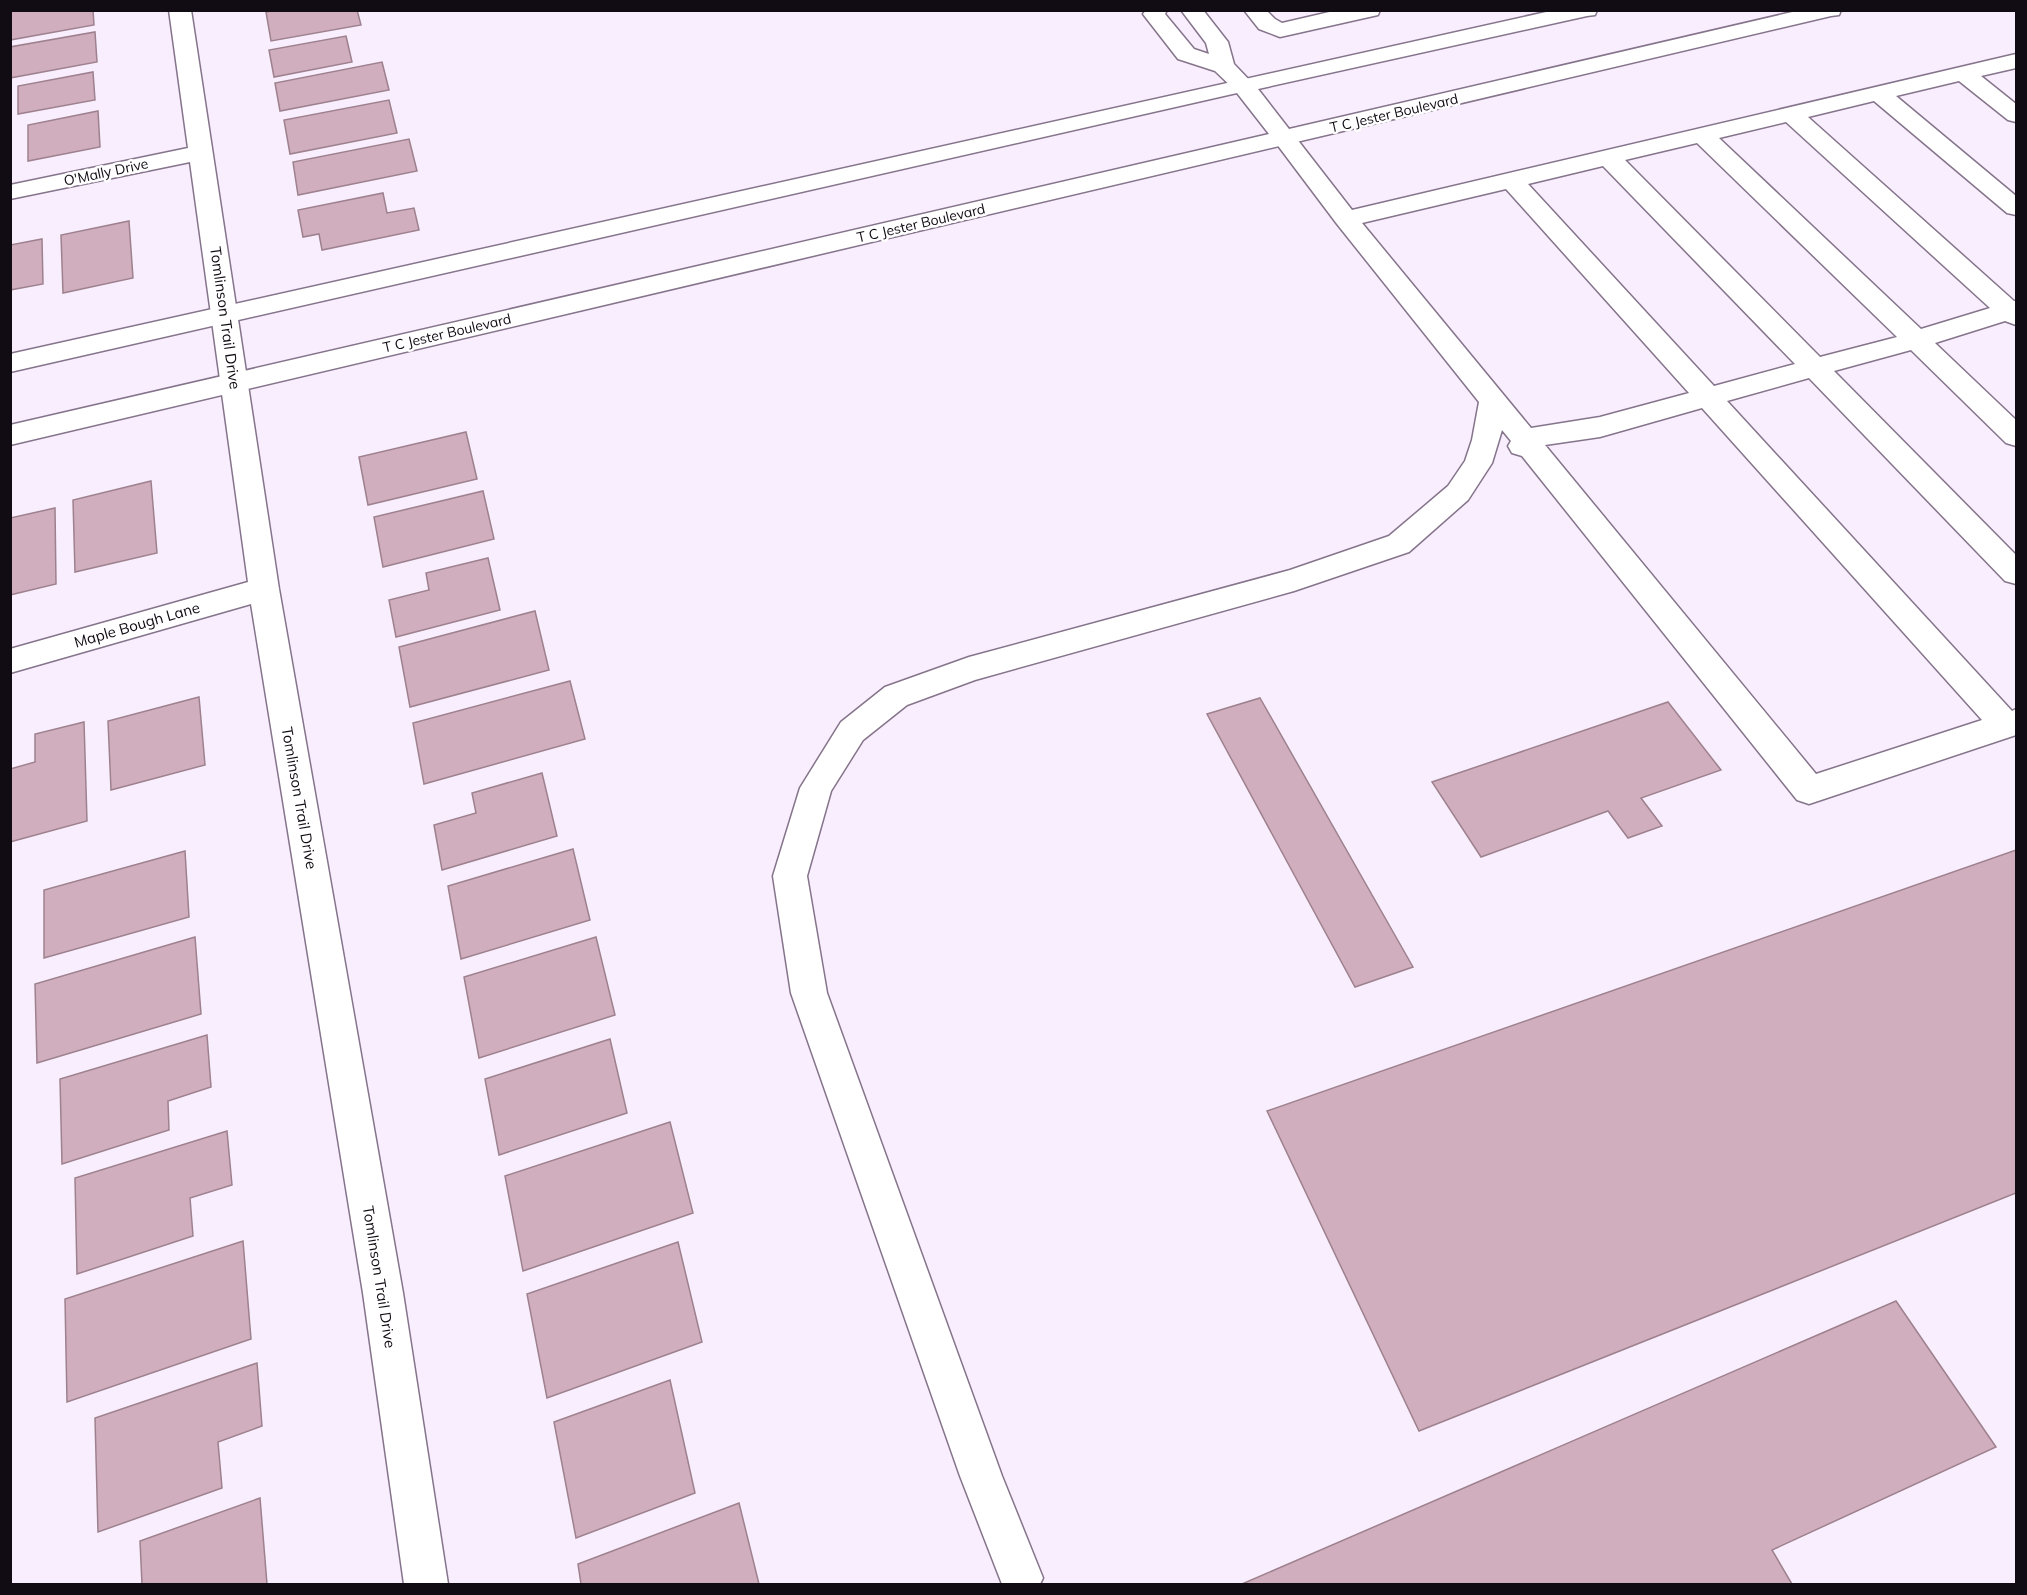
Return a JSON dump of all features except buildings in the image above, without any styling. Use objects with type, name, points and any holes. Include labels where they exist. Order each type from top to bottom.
[{"type":"main road","name":"Tomlinson Trail Drive","points":[[180,10],[264,589],[383,1293],[426,1584]]},
{"type":"main road","points":[[1157,10],[1154,14],[1186,54],[1223,66],[1242,86],[1346,219],[1809,790],[2011,724],[1706,398],[1511,180]]},
{"type":"main road","points":[[1191,10],[1217,42],[1223,66]]},
{"type":"main road","points":[[1254,10],[1267,24],[1280,30],[1370,10]]},
{"type":"main road","points":[[10,363],[224,313],[566,239],[1587,10]]},
{"type":"main road","name":"T C Jester Boulevard","points":[[10,435],[1831,10]]},
{"type":"main road","points":[[1346,219],[2016,61]]},
{"type":"main road","points":[[1964,74],[2016,115]]},
{"type":"main road","points":[[1878,94],[2016,208]]},
{"type":"main road","points":[[1791,114],[2014,313]]},
{"type":"main road","points":[[1702,135],[2016,436]]},
{"type":"main road","name":"O'Mally Drive","points":[[10,192],[201,153]]},
{"type":"main road","points":[[1608,157],[2016,573]]},
{"type":"main road","points":[[1532,448],[1528,438],[1600,427],[2014,313]]},
{"type":"main road","points":[[1021,1578],[981,1476],[809,993],[790,876],[816,788],[852,730],[896,696],[969,669],[1294,580],[1399,544],[1458,493],[1478,463],[1486,440],[1493,401]]},
{"type":"main road","points":[[1486,440],[1532,448]]},
{"type":"main road","name":"Maple Bough Lane","points":[[10,660],[264,589]]}]
